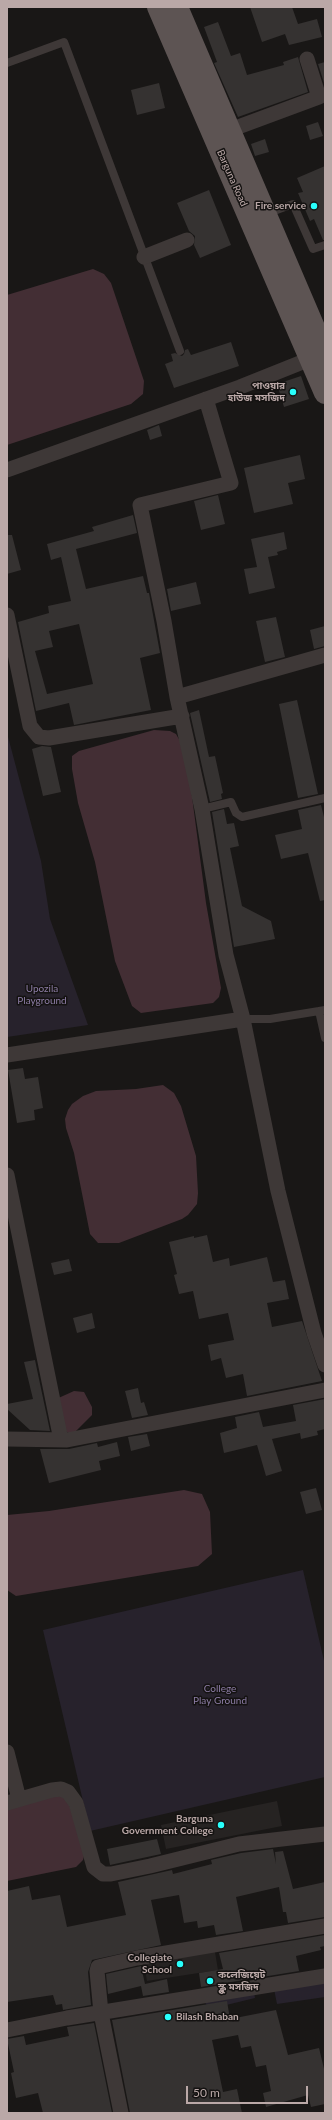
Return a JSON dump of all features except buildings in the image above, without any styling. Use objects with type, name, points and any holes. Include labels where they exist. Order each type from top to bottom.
[{"type":"main road","name":"Barguna Road","points":[[158,7],[318,356]]},
{"type":"main road","name":"Barguna Road","points":[[177,7],[265,214],[318,356],[325,393]]},
{"type":"street","points":[[230,130],[319,97],[307,59]]},
{"type":"street","points":[[144,257],[187,240]]},
{"type":"street","points":[[7,470],[318,356]]},
{"type":"street","points":[[206,398],[231,483],[140,505],[164,621],[177,697],[202,809],[226,955],[243,1019],[278,1191],[314,1333],[325,1365]]},
{"type":"street","points":[[7,616],[30,726],[39,737],[48,738],[182,716]]},
{"type":"street","points":[[177,697],[325,655]]},
{"type":"street","points":[[7,1055],[243,1019]]},
{"type":"street","points":[[7,1175],[61,1440]]},
{"type":"street","points":[[7,1439],[61,1440],[195,1417],[325,1390]]},
{"type":"street","points":[[7,1752],[13,1801],[61,1789],[68,1792],[76,1803],[94,1867],[103,1874],[112,1874],[150,1866],[238,1844],[325,1834]]},
{"type":"street","points":[[120,2113],[101,2013],[97,1971],[98,1967],[137,1958],[325,1926]]},
{"type":"street","points":[[7,2030],[325,1976]]},
{"type":"lane","points":[[7,63],[64,42],[180,351]]},
{"type":"lane","points":[[265,214],[293,204],[313,249],[325,245]]},
{"type":"lane","points":[[202,809],[231,802],[236,813],[242,817],[325,798]]},
{"type":"lane","points":[[243,1019],[270,1019],[322,1010],[325,1038]]},
{"type":"shaded area","points":[[93,269],[104,274],[111,283],[144,381],[143,394],[131,404],[7,445],[7,295]]},
{"type":"shaded area","points":[[154,730],[170,731],[176,734],[180,741],[191,789],[206,903],[221,988],[219,997],[213,1003],[141,1013],[132,1006],[115,961],[95,862],[78,803],[72,769],[72,756],[79,751]]},
{"type":"shaded area","points":[[163,1085],[174,1093],[181,1106],[196,1156],[198,1193],[197,1204],[188,1215],[182,1219],[119,1243],[98,1243],[90,1234],[74,1153],[66,1128],[65,1119],[68,1110],[72,1104],[83,1096],[96,1091],[136,1089]]},
{"type":"shaded area","points":[[74,1391],[84,1392],[92,1407],[92,1415],[75,1432],[68,1433],[61,1427],[54,1400]]},
{"type":"shaded area","points":[[184,1490],[202,1494],[210,1512],[212,1554],[198,1566],[16,1596],[7,1590],[7,1515],[49,1511]]},
{"type":"shaded area","points":[[56,1794],[67,1798],[85,1852],[83,1860],[76,1867],[7,1881],[7,1807]]},
{"type":"shaded area","name":"Barguna Government College","points":[[277,1801],[282,1826],[166,1849],[161,1825]]},
{"type":"shaded area","name":"Collegiate School","points":[[214,1946],[218,1970],[147,1981],[143,1958]]},
{"type":"green space","name":"Upozila Playground","points":[[7,733],[41,861],[50,919],[88,1025],[7,1037]]},
{"type":"green space","name":"College Play Ground","points":[[303,1570],[325,1665],[325,1777],[90,1831],[43,1630]]},
{"type":"green space","points":[[325,1981],[325,1997],[277,2004],[274,1989]]},
{"type":"green space","points":[[254,1991],[255,1998],[218,2007],[207,2006],[204,2000]]},
{"type":"place","name":"Fire service","points":[[314,206]]},
{"type":"place","name":"পাওয়ার হাউজ মসজিদ","points":[[293,392]]},
{"type":"place","name":"Barguna Government College","points":[[221,1825]]},
{"type":"place","name":"Collegiate School","points":[[180,1964]]},
{"type":"place","name":"কলেজিয়েট স্কুল মসজিদ","points":[[210,1981]]},
{"type":"place","name":"Bilash Bhaban","points":[[168,2017]]}]
